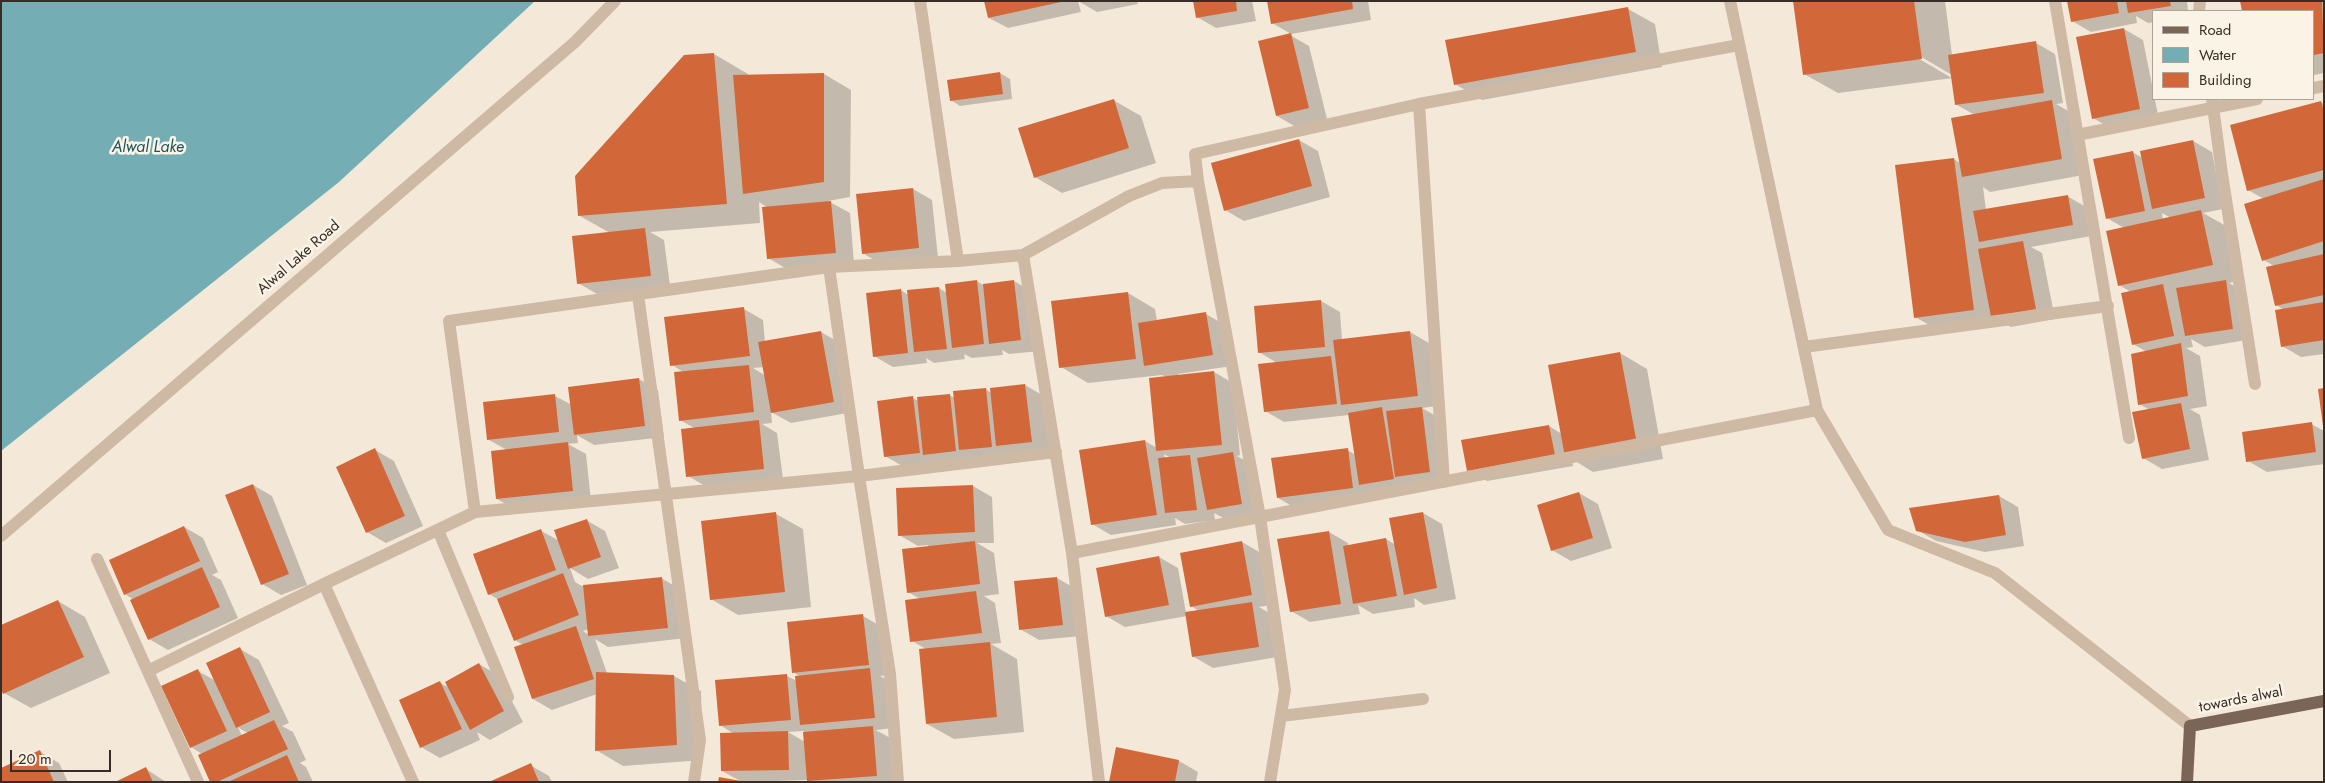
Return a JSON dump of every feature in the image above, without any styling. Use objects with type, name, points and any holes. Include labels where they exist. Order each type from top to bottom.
[{"type":"main road","name":"towards alwal","points":[[2186,782],[2190,726],[2324,701]]},
{"type":"street","name":"Alwal Lake Road","points":[[1,536],[575,42],[615,1]]},
{"type":"street","points":[[920,1],[958,261]]},
{"type":"street","points":[[1730,1],[1817,410],[1888,530],[1995,573],[2190,726]]},
{"type":"street","points":[[2055,1],[2129,438]]},
{"type":"street","points":[[1271,780],[1285,690],[1260,517],[1198,181],[1196,154],[1419,104],[1739,45]]},
{"type":"street","points":[[2077,136],[2213,103],[2246,100]]},
{"type":"street","points":[[2213,103],[2222,174],[2255,384]]},
{"type":"street","points":[[1419,104],[1444,482]]},
{"type":"street","points":[[475,512],[449,321],[830,268],[958,261],[1023,254],[1129,196],[1162,183],[1198,181]]},
{"type":"street","points":[[1023,254],[1072,553],[1099,782]]},
{"type":"street","points":[[830,268],[859,476],[890,674],[898,782]]},
{"type":"street","points":[[638,295],[700,740],[694,782]]},
{"type":"street","points":[[1804,347],[2108,306]]},
{"type":"street","points":[[1072,553],[1817,410]]},
{"type":"street","points":[[148,671],[475,512],[665,496],[859,476],[1056,452]]},
{"type":"street","points":[[438,530],[508,697]]},
{"type":"street","points":[[97,559],[198,782]]},
{"type":"street","points":[[324,584],[413,782]]},
{"type":"street","points":[[1281,716],[1423,699]]},
{"type":"water","name":"Alwal Lake","points":[[1,1],[535,1],[339,182],[1,451]]},
{"type":"building","points":[[984,1],[1061,1],[1061,2],[988,18]]},
{"type":"building","points":[[1193,1],[1236,1],[1237,11],[1196,18]]},
{"type":"building","points":[[1267,1],[1352,1],[1353,9],[1271,24]]},
{"type":"building","points":[[1793,1],[1914,1],[1922,59],[1803,75]]},
{"type":"building","points":[[2067,1],[2117,1],[2119,13],[2071,22]]},
{"type":"building","points":[[2126,1],[2170,1],[2171,6],[2128,13]]},
{"type":"building","points":[[2240,1],[2322,1],[2324,53],[2315,55],[2315,10],[2242,10]]},
{"type":"building","points":[[1628,7],[1636,52],[1454,85],[1445,40]]},
{"type":"building","points":[[2124,28],[2140,109],[2092,119],[2076,37]]},
{"type":"building","points":[[1291,33],[1309,108],[1276,116],[1258,41]]},
{"type":"building","points":[[2036,41],[2044,93],[1955,105],[1948,55]]},
{"type":"building","points":[[714,53],[727,204],[578,216],[575,176],[684,55]]},
{"type":"building","points":[[1000,72],[1003,94],[950,101],[947,80]]},
{"type":"building","points":[[824,73],[824,182],[743,194],[733,75]]},
{"type":"building","points":[[1114,99],[1129,148],[1034,178],[1018,128]]},
{"type":"building","points":[[2052,100],[2062,159],[1962,177],[1951,118]]},
{"type":"building","points":[[2321,101],[2324,111],[2324,170],[2247,191],[2230,125]]},
{"type":"building","points":[[1299,139],[1312,186],[1224,211],[1211,163]]},
{"type":"building","points":[[2193,140],[2205,198],[2152,209],[2140,151]]},
{"type":"building","points":[[2133,151],[2145,211],[2106,219],[2093,159]]},
{"type":"building","points":[[1954,158],[1974,310],[1914,318],[1895,165]]},
{"type":"building","points":[[2324,179],[2324,241],[2262,261],[2244,204]]},
{"type":"building","points":[[913,188],[919,248],[862,254],[856,194]]},
{"type":"building","points":[[2068,195],[2073,225],[1979,242],[1973,211]]},
{"type":"building","points":[[831,201],[836,253],[767,259],[762,207]]},
{"type":"building","points":[[2201,210],[2213,265],[2118,286],[2106,231]]},
{"type":"building","points":[[645,228],[651,276],[577,284],[572,236]]},
{"type":"building","points":[[2023,241],[2036,309],[1991,317],[1978,249]]},
{"type":"building","points":[[2324,254],[2324,295],[2275,306],[2266,267]]},
{"type":"building","points":[[977,280],[984,344],[952,348],[945,284]]},
{"type":"building","points":[[1014,280],[1021,340],[989,344],[983,284]]},
{"type":"building","points":[[2226,280],[2233,329],[2185,336],[2176,288]]},
{"type":"building","points":[[2163,284],[2174,336],[2132,345],[2121,293]]},
{"type":"building","points":[[939,287],[947,349],[914,352],[907,290]]},
{"type":"building","points":[[901,289],[908,353],[873,357],[866,293]]},
{"type":"building","points":[[1128,292],[1136,359],[1059,368],[1051,301]]},
{"type":"building","points":[[1321,300],[1325,347],[1258,353],[1254,306]]},
{"type":"building","points":[[2324,302],[2324,340],[2281,347],[2275,310]]},
{"type":"building","points":[[744,307],[750,356],[670,366],[664,317]]},
{"type":"building","points":[[1206,312],[1213,355],[1144,366],[1138,323]]},
{"type":"building","points":[[821,331],[834,402],[771,413],[758,342]]},
{"type":"building","points":[[1410,331],[1418,396],[1341,405],[1333,340]]},
{"type":"building","points":[[2181,343],[2188,396],[2138,405],[2131,354]]},
{"type":"building","points":[[1620,352],[1637,444],[1565,457],[1548,365]]},
{"type":"building","points":[[1331,356],[1337,404],[1264,412],[1258,364]]},
{"type":"building","points":[[749,365],[754,412],[679,421],[674,372]]},
{"type":"building","points":[[1214,371],[1222,445],[1156,451],[1149,378]]},
{"type":"building","points":[[639,378],[645,426],[574,435],[568,387]]},
{"type":"building","points":[[1025,384],[1032,442],[996,446],[990,388]]},
{"type":"building","points":[[986,388],[992,447],[959,450],[953,391]]},
{"type":"building","points":[[2324,388],[2324,426],[2323,426],[2318,389]]},
{"type":"building","points":[[555,394],[559,432],[487,440],[483,402]]},
{"type":"building","points":[[950,394],[956,451],[923,455],[917,397]]},
{"type":"building","points":[[913,396],[920,453],[884,457],[877,401]]},
{"type":"building","points":[[2181,403],[2190,449],[2142,459],[2132,412]]},
{"type":"building","points":[[1382,407],[1394,479],[1359,485],[1348,413]]},
{"type":"building","points":[[1422,407],[1430,472],[1395,477],[1386,411]]},
{"type":"building","points":[[759,420],[764,469],[686,477],[681,429]]},
{"type":"building","points":[[2312,422],[2316,452],[2246,462],[2242,432]]},
{"type":"building","points":[[1549,425],[1555,455],[1467,471],[1461,440]]},
{"type":"building","points":[[1145,440],[1157,515],[1091,525],[1079,450]]},
{"type":"building","points":[[568,442],[573,491],[496,499],[491,451]]},
{"type":"building","points":[[375,448],[405,516],[366,533],[336,467]]},
{"type":"building","points":[[1348,448],[1353,488],[1277,498],[1271,458]]},
{"type":"building","points":[[1233,452],[1242,504],[1207,510],[1197,458]]},
{"type":"building","points":[[1190,455],[1197,510],[1165,513],[1158,458]]},
{"type":"building","points":[[253,484],[289,574],[261,585],[225,495]]},
{"type":"building","points":[[973,485],[975,532],[898,536],[896,488]]},
{"type":"building","points":[[1579,492],[1593,538],[1551,551],[1537,505]]},
{"type":"building","points":[[1999,495],[2006,535],[1965,542],[1916,531],[1909,508]]},
{"type":"building","points":[[776,512],[785,592],[710,600],[701,521]]},
{"type":"building","points":[[1423,512],[1437,588],[1404,595],[1389,518]]},
{"type":"building","points":[[587,519],[601,557],[568,569],[554,530]]},
{"type":"building","points":[[184,526],[200,561],[124,595],[109,560]]},
{"type":"building","points":[[541,529],[556,570],[488,595],[473,554]]},
{"type":"building","points":[[1329,531],[1341,604],[1290,612],[1277,539]]},
{"type":"building","points":[[1386,538],[1397,596],[1353,604],[1343,546]]},
{"type":"building","points":[[975,541],[980,584],[907,593],[902,549]]},
{"type":"building","points":[[1242,541],[1252,595],[1190,607],[1180,553]]},
{"type":"building","points":[[1159,556],[1169,605],[1105,617],[1096,568]]},
{"type":"building","points":[[202,567],[220,607],[148,640],[130,600]]},
{"type":"building","points":[[563,573],[579,615],[514,641],[497,599]]},
{"type":"building","points":[[662,577],[668,628],[588,636],[583,585]]},
{"type":"building","points":[[1057,577],[1063,625],[1019,630],[1014,581]]},
{"type":"building","points":[[976,591],[982,633],[910,642],[905,600]]},
{"type":"building","points":[[58,600],[84,657],[3,694],[1,689],[1,625]]},
{"type":"building","points":[[1252,602],[1259,647],[1192,657],[1185,612]]},
{"type":"building","points":[[863,614],[869,665],[792,673],[787,622]]},
{"type":"building","points":[[576,626],[594,679],[532,699],[514,647]]},
{"type":"building","points":[[990,642],[997,717],[926,724],[919,649]]},
{"type":"building","points":[[240,647],[270,712],[236,728],[206,663]]},
{"type":"building","points":[[479,663],[504,711],[470,730],[445,682]]},
{"type":"building","points":[[870,668],[875,718],[800,725],[795,676]]},
{"type":"building","points":[[198,669],[227,731],[190,748],[161,686]]},
{"type":"building","points":[[596,672],[674,675],[677,745],[595,751]]},
{"type":"building","points":[[787,674],[791,720],[719,726],[715,680]]},
{"type":"building","points":[[440,681],[462,729],[420,748],[399,700]]},
{"type":"building","points":[[274,720],[288,749],[217,782],[210,782],[198,755]]},
{"type":"building","points":[[873,726],[877,776],[807,781],[803,732]]},
{"type":"building","points":[[788,731],[789,770],[721,771],[720,733]]},
{"type":"building","points":[[1116,747],[1179,760],[1175,782],[1109,782]]},
{"type":"building","points":[[40,750],[54,782],[1,782],[1,768]]},
{"type":"building","points":[[287,755],[299,782],[228,782]]},
{"type":"building","points":[[531,763],[539,782],[489,782]]},
{"type":"building","points":[[146,767],[153,782],[115,782]]},
{"type":"building","points":[[719,777],[741,781],[741,782],[718,782]]}]
